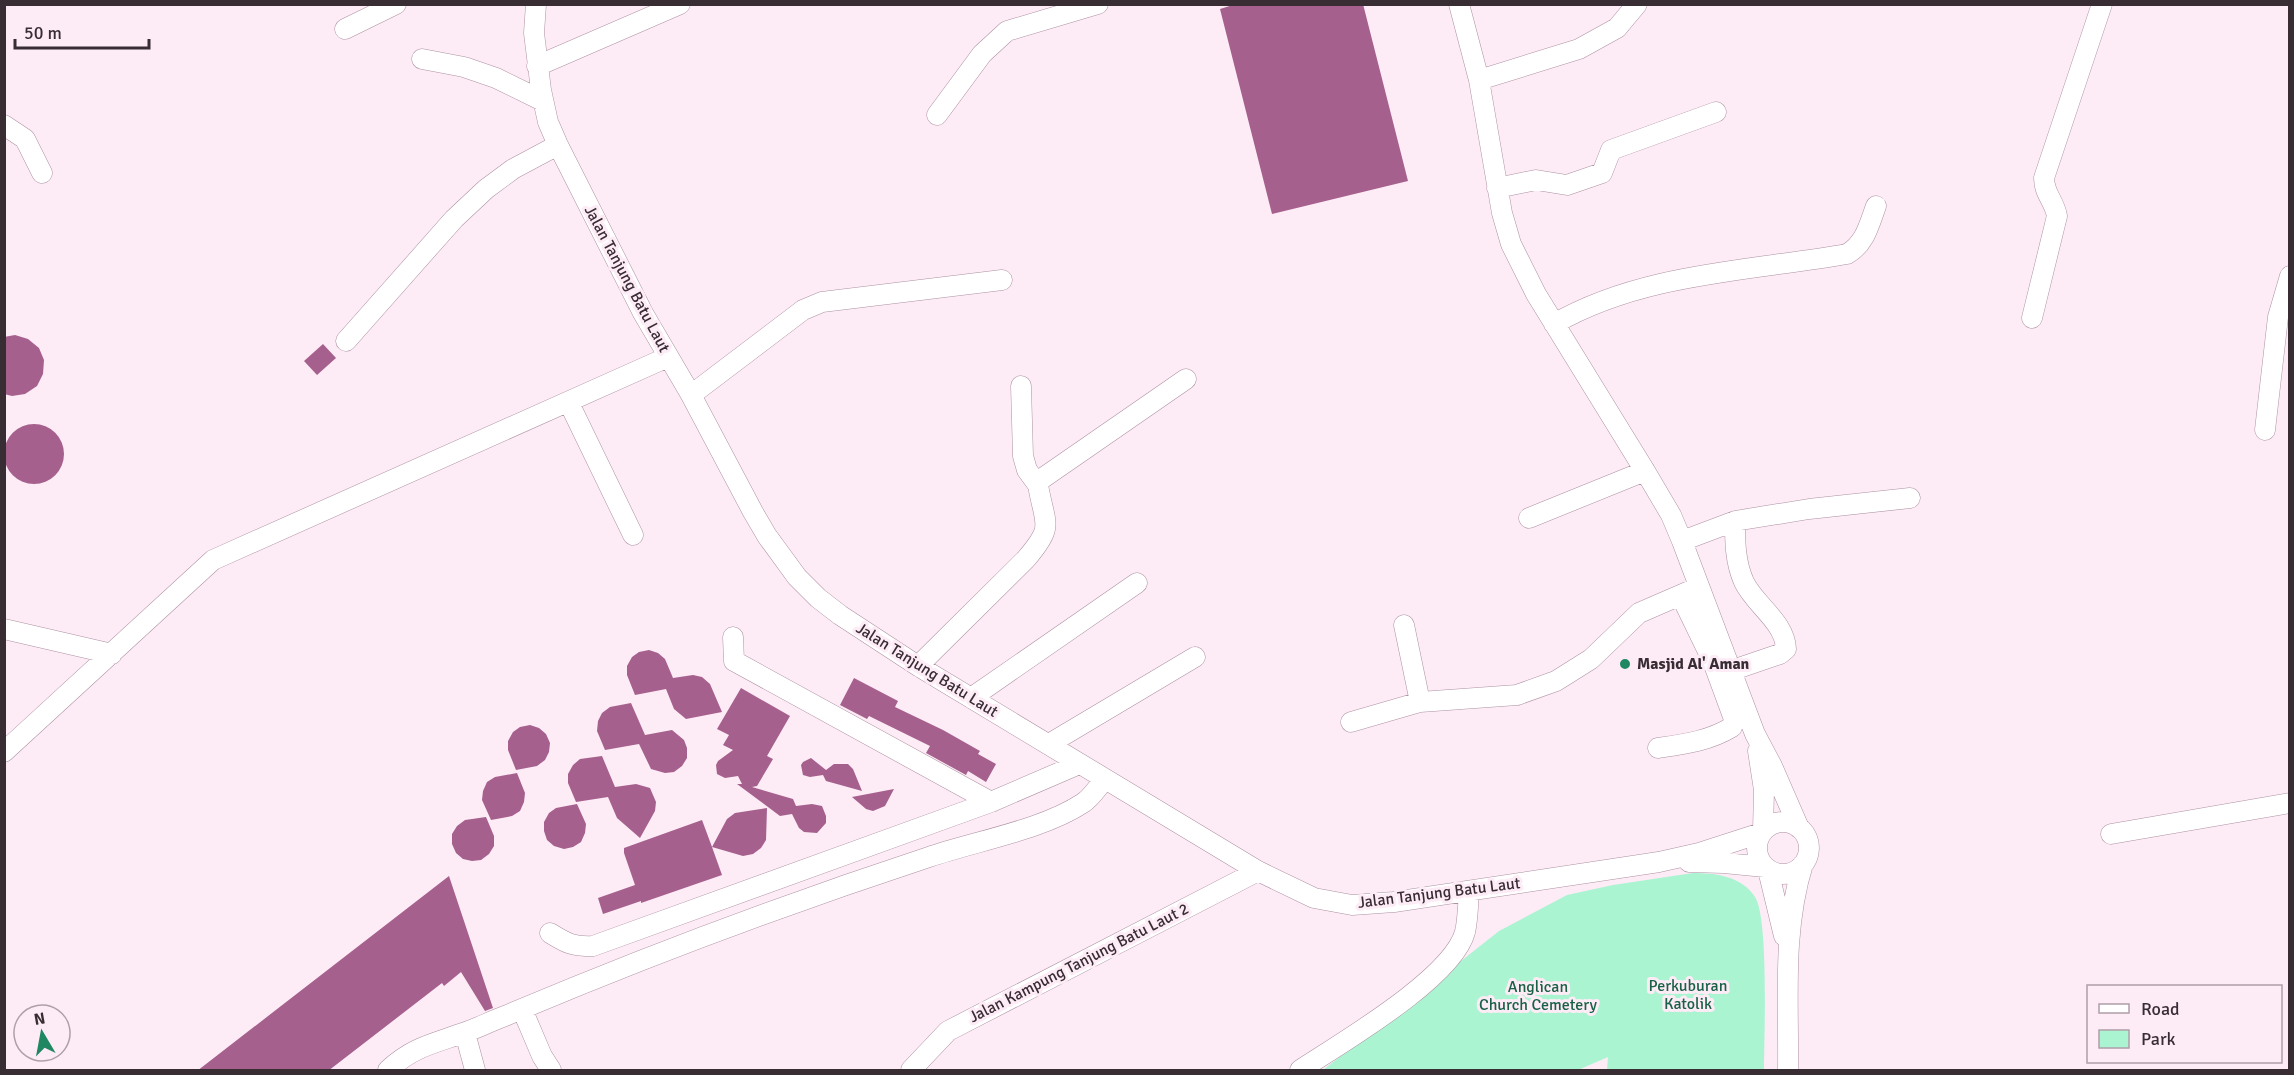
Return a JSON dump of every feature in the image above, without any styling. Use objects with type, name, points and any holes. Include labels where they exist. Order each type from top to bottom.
[{"type":"street","points":[[345,29],[396,4]]},
{"type":"street","name":"Jalan Tanjung Batu Laut","points":[[536,4],[534,33],[537,66],[543,101],[558,145],[643,313],[691,395],[767,536],[797,577],[818,598],[840,615],[918,666],[1049,744],[1104,780],[1257,871],[1314,898],[1353,905],[1394,902],[1469,891],[1659,862],[1699,853],[1762,832]]},
{"type":"street","points":[[537,66],[680,4]]},
{"type":"street","points":[[937,115],[982,54],[1006,31],[1098,4]]},
{"type":"street","points":[[1460,4],[1479,80],[1497,188],[1511,244],[1525,276],[1671,515],[1755,734],[1772,766],[1799,828],[1808,841],[1809,849],[1796,887],[1788,960],[1788,1071]]},
{"type":"street","points":[[1479,80],[1580,49],[1617,28],[1637,4]]},
{"type":"street","points":[[2032,318],[2057,216],[2055,206],[2044,189],[2044,177],[2102,4]]},
{"type":"street","points":[[422,58],[485,74],[543,101]]},
{"type":"street","points":[[1497,188],[1536,180],[1567,185],[1602,173],[1611,150],[1716,112]]},
{"type":"street","points":[[4,125],[25,139],[42,173]]},
{"type":"street","points":[[346,341],[454,219],[486,189],[513,169],[558,145]]},
{"type":"street","points":[[1554,324],[1591,305],[1650,286],[1847,254],[1857,248],[1864,238],[1876,206]]},
{"type":"street","points":[[2265,430],[2278,317],[2289,276]]},
{"type":"street","points":[[691,395],[803,310],[822,302],[1002,280]]},
{"type":"street","points":[[4,752],[213,560],[668,357]]},
{"type":"street","points":[[1038,485],[1044,475],[1185,379]]},
{"type":"street","points":[[918,666],[1026,559],[1045,534],[1047,525],[1038,485],[1027,470],[1023,456],[1021,386]]},
{"type":"street","points":[[569,403],[633,535]]},
{"type":"street","points":[[1529,518],[1645,471]]},
{"type":"street","points":[[1682,541],[1735,521],[1809,509],[1910,498]]},
{"type":"street","points":[[1731,671],[1780,654],[1786,649],[1780,630],[1744,582],[1738,565],[1735,521]]},
{"type":"street","points":[[970,698],[1137,583]]},
{"type":"street","points":[[1351,722],[1420,702],[1517,695],[1556,681],[1591,659],[1640,613],[1700,587]]},
{"type":"street","points":[[1658,748],[1717,736],[1732,727],[1734,719],[1713,662],[1681,596]]},
{"type":"street","points":[[1404,625],[1420,702]]},
{"type":"street","points":[[4,628],[112,654]]},
{"type":"street","points":[[733,637],[734,661],[991,802]]},
{"type":"street","points":[[1049,744],[1195,657]]},
{"type":"street","points":[[1755,734],[1764,790],[1762,832],[1758,840],[1757,855],[1767,868],[1775,873],[1790,873],[1803,864]]},
{"type":"street","points":[[550,933],[577,947],[592,946],[991,802],[1079,764]]},
{"type":"street","points":[[387,1071],[405,1054],[432,1042],[465,1032],[610,972],[885,872],[971,843],[1005,836],[1055,817],[1084,803],[1104,780]]},
{"type":"street","points":[[2111,834],[2289,803]]},
{"type":"street","points":[[1762,832],[1777,823],[1792,824],[1799,828]]},
{"type":"street","name":"Jalan Tanjung Batu Laut","points":[[1659,862],[1724,862],[1767,868]]},
{"type":"street","points":[[1767,868],[1781,916],[1788,960]]},
{"type":"street","name":"Jalan Kampung Tanjung Batu Laut 2","points":[[911,1071],[948,1031],[1257,871]]},
{"type":"street","points":[[1300,1071],[1424,986],[1452,956],[1464,934],[1469,891]]},
{"type":"street","points":[[522,1009],[550,1071]]},
{"type":"street","points":[[465,1032],[476,1071]]},
{"type":"green space","points":[[1693,873],[1719,875],[1735,880],[1743,884],[1755,897],[1759,909],[1764,953],[1764,1070],[1607,1070],[1608,1057],[1578,1070],[1323,1070],[1499,931],[1567,895],[1613,885]]},
{"type":"building","points":[[1236,4],[1363,4],[1408,181],[1272,214],[1220,9]]},
{"type":"building","points":[[15,335],[28,339],[39,348],[44,360],[43,374],[37,386],[25,394],[12,396],[4,394],[4,337]]},
{"type":"building","points":[[323,344],[336,358],[317,375],[304,361]]},
{"type":"building","points":[[28,424],[40,424],[51,429],[59,437],[64,454],[62,466],[51,479],[40,484],[28,484],[17,479],[9,471],[4,460],[4,448],[9,437],[17,429]]},
{"type":"building","points":[[649,650],[665,659],[673,678],[693,675],[702,677],[710,684],[722,712],[686,719],[674,709],[666,689],[635,695],[627,675],[627,666],[632,657],[639,652]]},
{"type":"building","points":[[854,678],[898,701],[895,707],[980,751],[978,754],[996,764],[986,782],[968,771],[966,775],[926,753],[930,746],[869,716],[867,719],[840,705]]},
{"type":"building","points":[[741,688],[790,716],[767,756],[773,759],[757,786],[752,787],[793,799],[796,806],[812,804],[822,806],[826,823],[817,833],[804,832],[799,828],[792,814],[780,816],[737,784],[742,784],[738,776],[725,778],[717,774],[718,761],[733,750],[723,745],[729,735],[717,729]]},
{"type":"building","points":[[631,703],[645,735],[672,730],[684,740],[687,758],[674,772],[665,773],[651,769],[639,744],[605,750],[597,731],[602,713],[610,707]]},
{"type":"building","points":[[530,725],[546,734],[550,743],[549,752],[545,760],[537,766],[516,770],[508,750],[508,741],[513,732],[520,727]]},
{"type":"building","points":[[602,756],[615,787],[636,784],[650,788],[656,802],[655,811],[640,838],[617,818],[608,797],[576,802],[568,783],[568,774],[573,765],[580,759]]},
{"type":"building","points":[[811,758],[826,770],[834,764],[848,764],[853,769],[862,791],[826,781],[823,775],[810,777],[803,775],[801,765]]},
{"type":"building","points":[[517,773],[525,793],[520,811],[512,816],[491,820],[482,800],[487,782],[495,777]]},
{"type":"building","points":[[894,789],[885,806],[873,811],[866,809],[852,797]]},
{"type":"building","points":[[577,804],[586,824],[581,842],[564,849],[554,846],[547,840],[544,822],[549,813],[556,808]]},
{"type":"building","points":[[767,808],[766,840],[753,854],[743,856],[712,847],[727,819],[735,813]]},
{"type":"building","points":[[486,817],[494,836],[494,846],[481,860],[463,859],[456,853],[452,844],[452,834],[465,820]]},
{"type":"building","points":[[702,820],[722,875],[603,914],[598,898],[635,885],[624,848]]},
{"type":"building","points":[[449,876],[493,1008],[485,1011],[461,972],[444,986],[442,983],[328,1071],[197,1071]]},
{"type":"place","name":"Masjid Al' Aman","points":[[1625,664]]},
{"type":"park label","name":"Perkuburan Katolik","points":[[1688,995]]},
{"type":"park label","name":"Anglican Church Cemetery","points":[[1538,996]]}]
